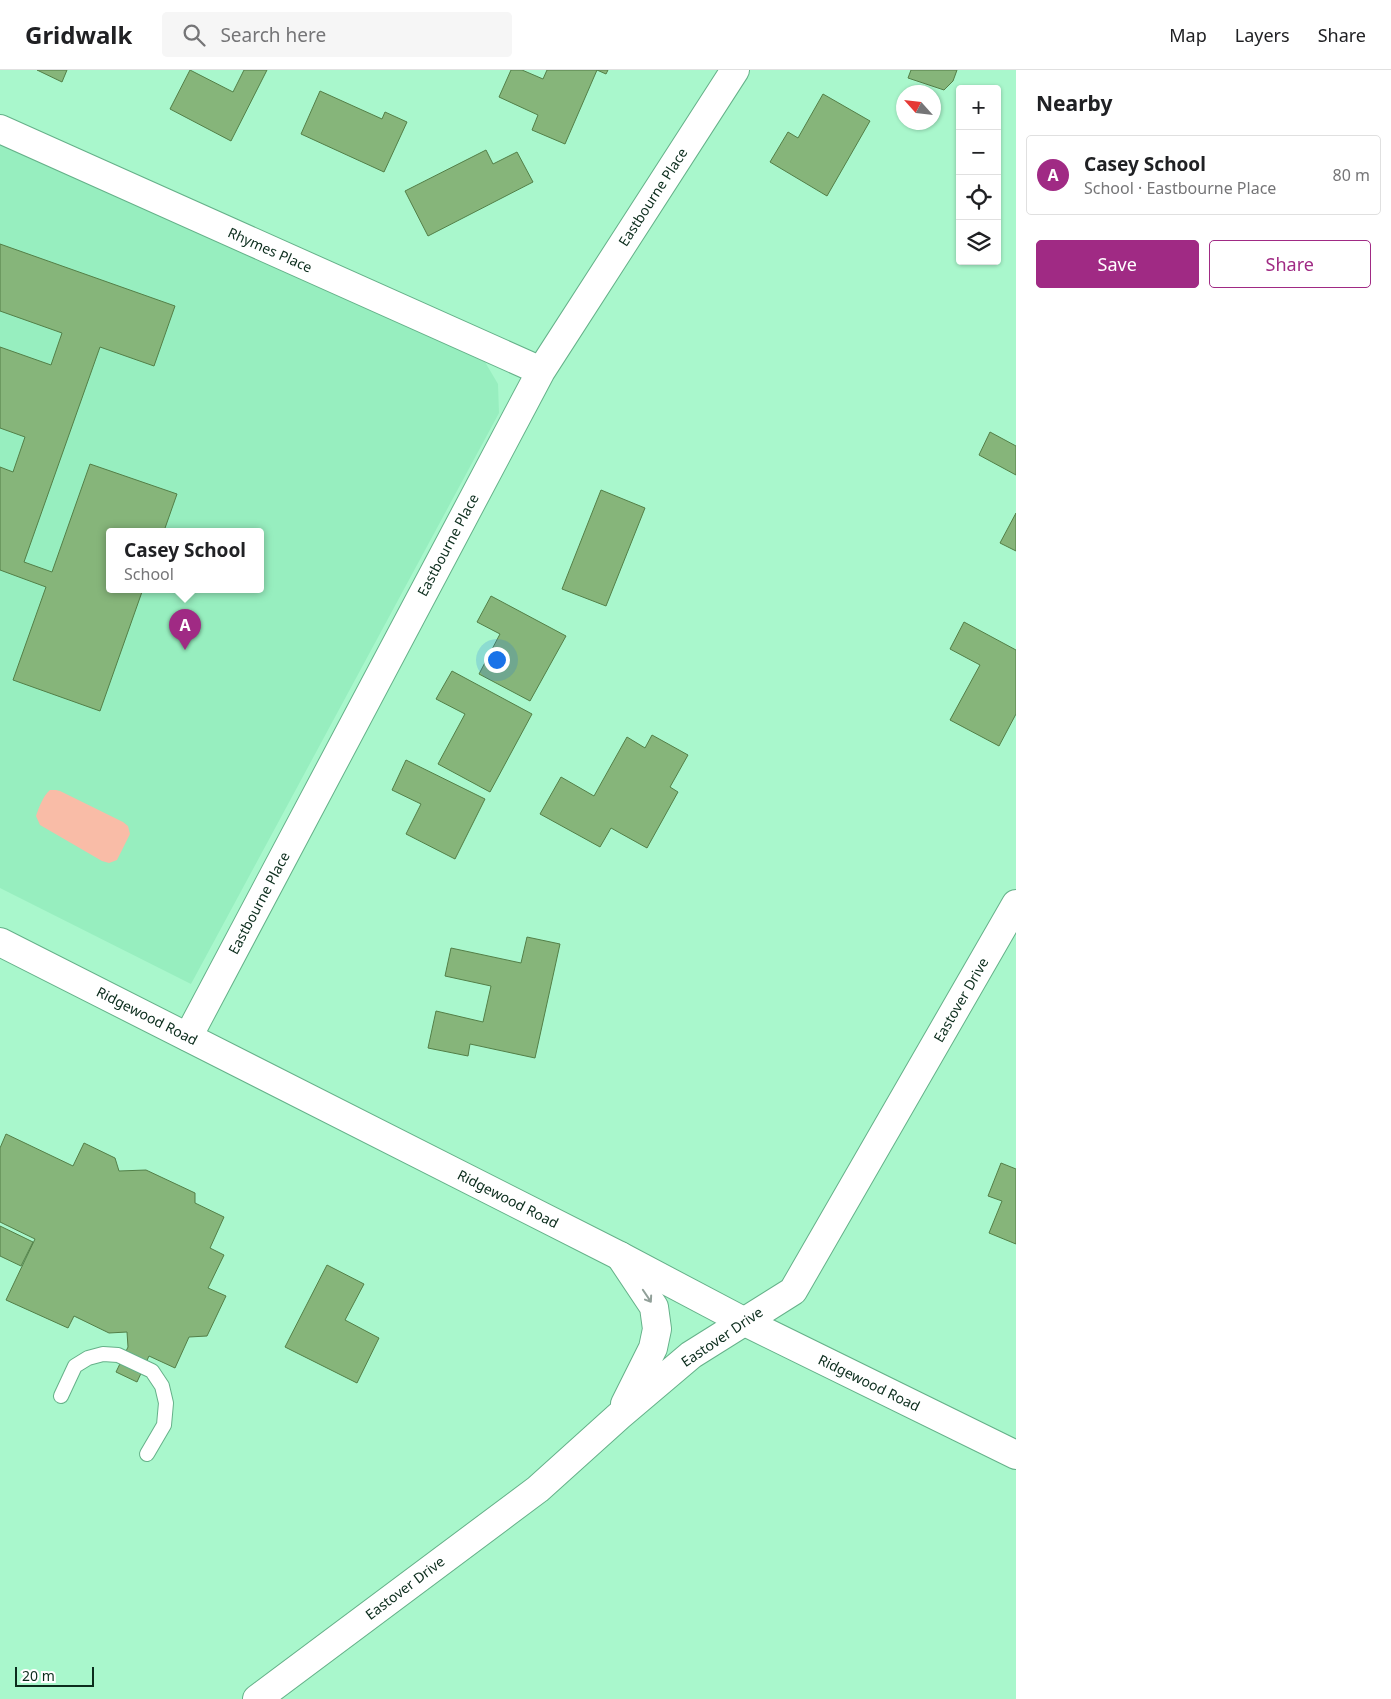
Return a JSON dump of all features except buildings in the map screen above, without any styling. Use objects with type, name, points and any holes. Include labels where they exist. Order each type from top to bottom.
[{"type":"street","name":"Eastbourne Place","points":[[188,1037],[541,371],[736,70]]},
{"type":"street","name":"Rhymes Place","points":[[0,129],[541,371]]},
{"type":"street","name":"Eastover Drive","points":[[257,1699],[538,1489],[619,1416],[691,1355],[793,1291],[1016,904]]},
{"type":"street","name":"Ridgewood Road","points":[[0,942],[620,1256],[743,1321],[1016,1455]]},
{"type":"street","points":[[619,1416],[653,1348],[657,1329],[654,1307],[620,1256]]},
{"type":"lane","points":[[61,1396],[75,1366],[88,1358],[103,1354],[118,1355],[152,1371],[162,1386],[166,1403],[164,1425],[147,1454]]},
{"type":"shaded area","points":[[0,139],[485,362],[498,384],[499,413],[191,984],[0,888]]},
{"type":"shaded area","points":[[50,790],[60,791],[128,826],[130,834],[117,860],[109,863],[102,861],[40,825],[36,816],[43,798]]},
{"type":"place","name":"Casey School","points":[[185,650]]}]
